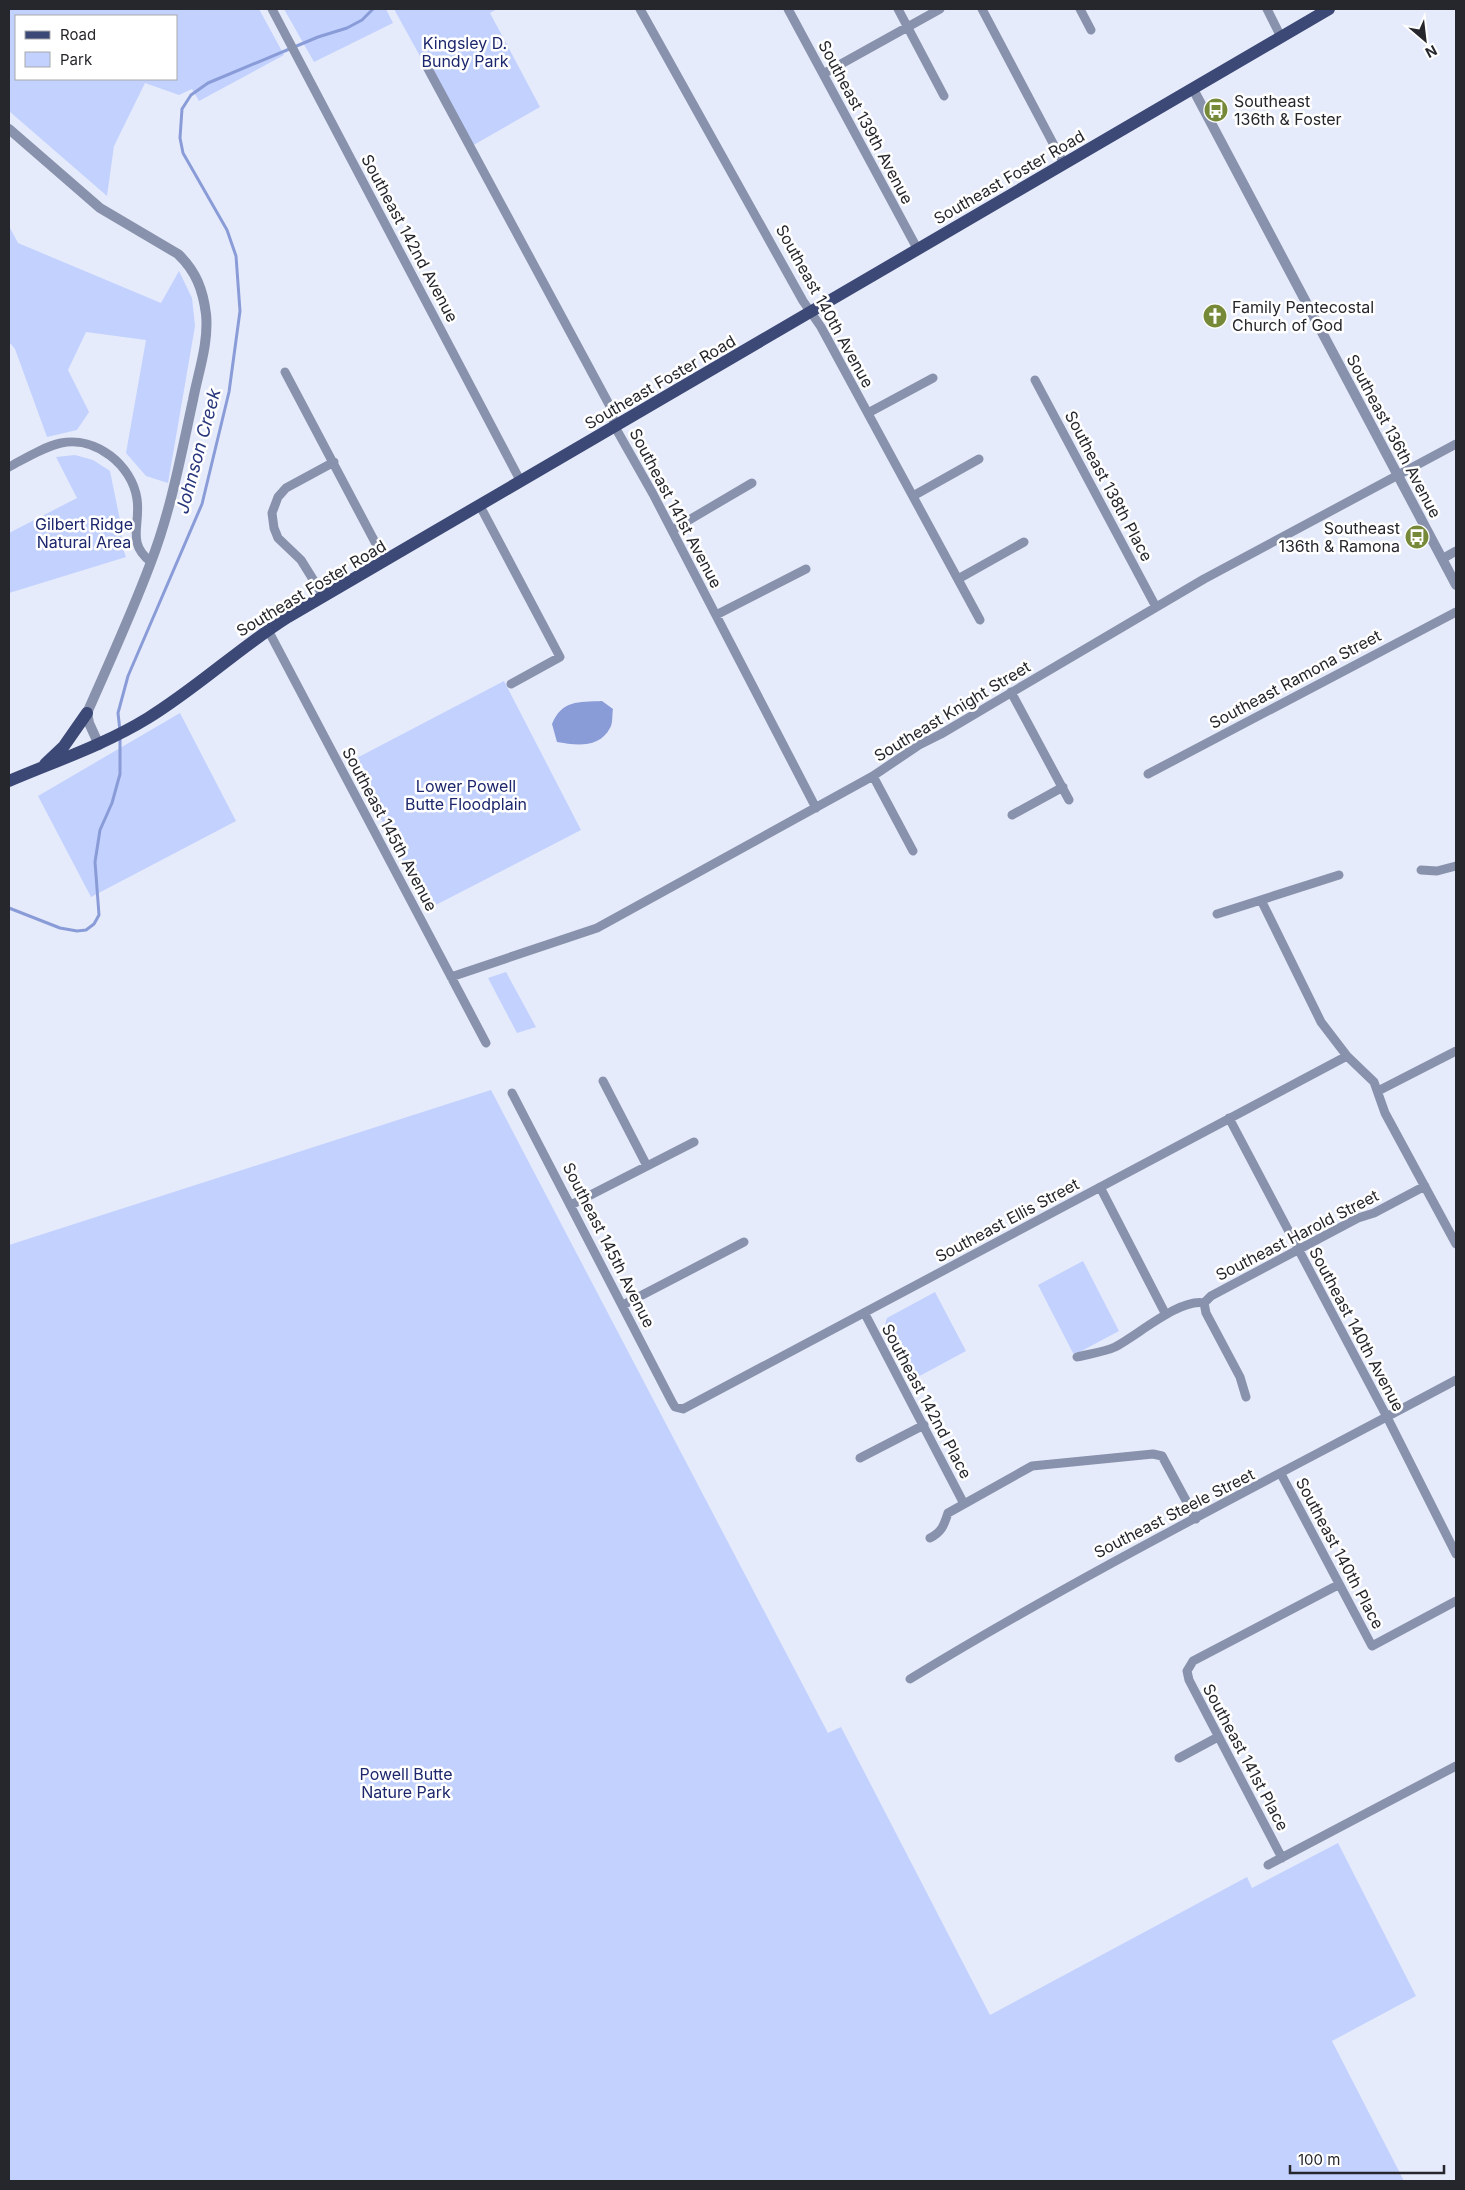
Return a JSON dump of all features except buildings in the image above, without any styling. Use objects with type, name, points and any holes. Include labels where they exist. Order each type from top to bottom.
[{"type":"main road","name":"Southeast Foster Road","points":[[9,782],[103,743],[149,717],[196,686],[268,630],[1329,9]]},
{"type":"main road","points":[[40,769],[64,746],[87,713]]},
{"type":"street","name":"Southeast 142nd Avenue","points":[[272,9],[521,482]]},
{"type":"street","name":"Southeast 140th Avenue","points":[[640,9],[868,413],[980,620]]},
{"type":"street","name":"Southeast 139th Avenue","points":[[788,9],[918,250]]},
{"type":"street","points":[[898,9],[944,96]]},
{"type":"street","points":[[823,74],[940,9]]},
{"type":"street","points":[[982,9],[1064,164]]},
{"type":"street","points":[[1080,9],[1091,30]]},
{"type":"street","points":[[1267,9],[1281,37]]},
{"type":"street","name":"Southeast 141st Avenue","points":[[426,65],[611,408],[615,427],[672,530],[816,808]]},
{"type":"street","name":"Southeast 136th Avenue","points":[[1192,89],[1456,585]]},
{"type":"street","points":[[9,129],[100,208],[178,254],[193,270],[201,289],[206,316],[205,342],[173,493],[151,562],[87,713],[89,723],[103,743]]},
{"type":"street","points":[[285,372],[385,561]]},
{"type":"street","points":[[868,413],[933,378]]},
{"type":"street","name":"Southeast 138th Place","points":[[1035,380],[1156,607]]},
{"type":"street","points":[[9,467],[45,448],[62,443],[78,442],[100,449],[120,465],[134,485],[139,508],[136,542],[141,554],[151,562]]},
{"type":"street","name":"Southeast Knight Street","points":[[451,976],[597,928],[873,776],[919,744],[941,734],[1156,607],[1456,444]]},
{"type":"street","points":[[913,496],[979,459]]},
{"type":"street","points":[[324,597],[301,560],[278,538],[274,528],[272,513],[276,500],[286,488],[334,462]]},
{"type":"street","points":[[672,530],[752,483]]},
{"type":"street","points":[[480,506],[560,657],[511,684]]},
{"type":"street","points":[[958,578],[1024,542]]},
{"type":"street","points":[[1442,558],[1456,551]]},
{"type":"street","points":[[716,616],[806,568]]},
{"type":"street","name":"Southeast Ramona Street","points":[[1148,774],[1456,612]]},
{"type":"street","name":"Southeast 145th Avenue","points":[[268,630],[486,1043]]},
{"type":"street","points":[[1011,692],[1069,800]]},
{"type":"street","points":[[873,776],[914,851]]},
{"type":"street","points":[[1012,815],[1063,787]]},
{"type":"street","points":[[1421,870],[1443,870],[1456,866]]},
{"type":"street","points":[[1217,914],[1339,875]]},
{"type":"street","points":[[1261,900],[1322,1022],[1347,1056],[1371,1078],[1378,1091],[1385,1113],[1456,1244]]},
{"type":"street","points":[[1378,1091],[1456,1051]]},
{"type":"street","name":"Southeast Ellis Street","points":[[680,1409],[689,1407],[865,1314],[1347,1056]]},
{"type":"street","points":[[603,1082],[647,1166]]},
{"type":"street","name":"Southeast 145th Avenue","points":[[512,1093],[668,1394],[674,1405],[680,1409]]},
{"type":"street","name":"Southeast 140th Avenue","points":[[1229,1118],[1387,1417],[1456,1554]]},
{"type":"street","points":[[571,1205],[694,1142]]},
{"type":"street","name":"Southeast Harold Street","points":[[1077,1357],[1114,1347],[1155,1322],[1166,1313],[1192,1303],[1204,1303],[1211,1296],[1425,1186]]},
{"type":"street","points":[[1100,1187],[1166,1313]]},
{"type":"street","points":[[623,1305],[744,1242]]},
{"type":"street","points":[[1204,1303],[1206,1313],[1240,1377],[1246,1397]]},
{"type":"street","name":"Southeast 142nd Place","points":[[865,1314],[963,1502]]},
{"type":"street","name":"Southeast Steele Street","points":[[910,1680],[1104,1566],[1456,1380]]},
{"type":"street","points":[[860,1458],[924,1426]]},
{"type":"street","points":[[930,1538],[938,1534],[944,1527],[948,1513],[963,1502],[1032,1466],[1152,1454],[1162,1456],[1196,1519]]},
{"type":"street","name":"Southeast 140th Place","points":[[1281,1474],[1338,1585],[1372,1646],[1456,1601]]},
{"type":"street","name":"Southeast 141st Place","points":[[1282,1858],[1189,1680],[1188,1668],[1193,1662],[1338,1585]]},
{"type":"street","points":[[1178,1758],[1218,1736]]},
{"type":"street","points":[[1268,1866],[1456,1766]]},
{"type":"green space","points":[[9,9],[259,9],[284,55],[199,101],[192,89],[179,95],[145,83],[114,146],[107,196],[9,111]]},
{"type":"green space","points":[[284,9],[386,9],[393,23],[314,62]]},
{"type":"green space","name":"Kingsley D. Bundy Park","points":[[394,9],[497,9],[490,13],[540,107],[470,147]]},
{"type":"green space","points":[[9,226],[18,243],[161,303],[179,271],[192,298],[195,326],[168,483],[146,476],[126,453],[146,340],[86,332],[68,370],[89,412],[77,430],[47,437],[15,349],[9,342]]},
{"type":"green space","name":"Gilbert Ridge Natural Area","points":[[75,455],[93,460],[110,471],[122,530],[121,543],[126,557],[9,593],[9,533],[77,498],[56,457]]},
{"type":"green space","name":"Lower Powell Butte Floodplain","points":[[504,681],[581,830],[428,909],[351,761]]},
{"type":"green space","points":[[180,713],[236,821],[91,897],[38,796]]},
{"type":"green space","points":[[506,972],[536,1027],[517,1033],[488,978]]},
{"type":"green space","name":"Powell Butte Nature Park","points":[[491,1090],[828,1733],[841,1727],[990,2015],[1247,1877],[1252,1888],[1338,1843],[1416,1996],[1332,2041],[1404,2181],[9,2181],[9,1245]]},
{"type":"green space","points":[[1083,1261],[1119,1331],[1074,1355],[1038,1285]]},
{"type":"green space","points":[[935,1292],[966,1351],[914,1379],[885,1324],[887,1318]]},
{"type":"shaded area","points":[[602,701],[613,709],[611,726],[605,735],[586,744],[557,742],[552,724],[561,710],[578,702]]},
{"type":"waterway","name":"Johnson Creek","points":[[120,731],[118,713],[128,676],[202,504],[229,392],[240,311],[236,256],[227,230],[183,153],[180,138],[182,109],[191,95],[208,83],[318,37],[347,28],[362,20],[373,9]]},
{"type":"waterway","name":"Johnson Creek","points":[[9,908],[60,928],[77,931],[86,930],[94,924],[99,915],[95,862],[100,830],[112,803],[120,774],[120,737]]},
{"type":"place","name":"Southeast 136th & Foster","points":[[1216,110]]},
{"type":"place","name":"Family Pentecostal Church of God","points":[[1215,316]]},
{"type":"place","name":"Southeast 136th & Ramona","points":[[1417,537]]}]
